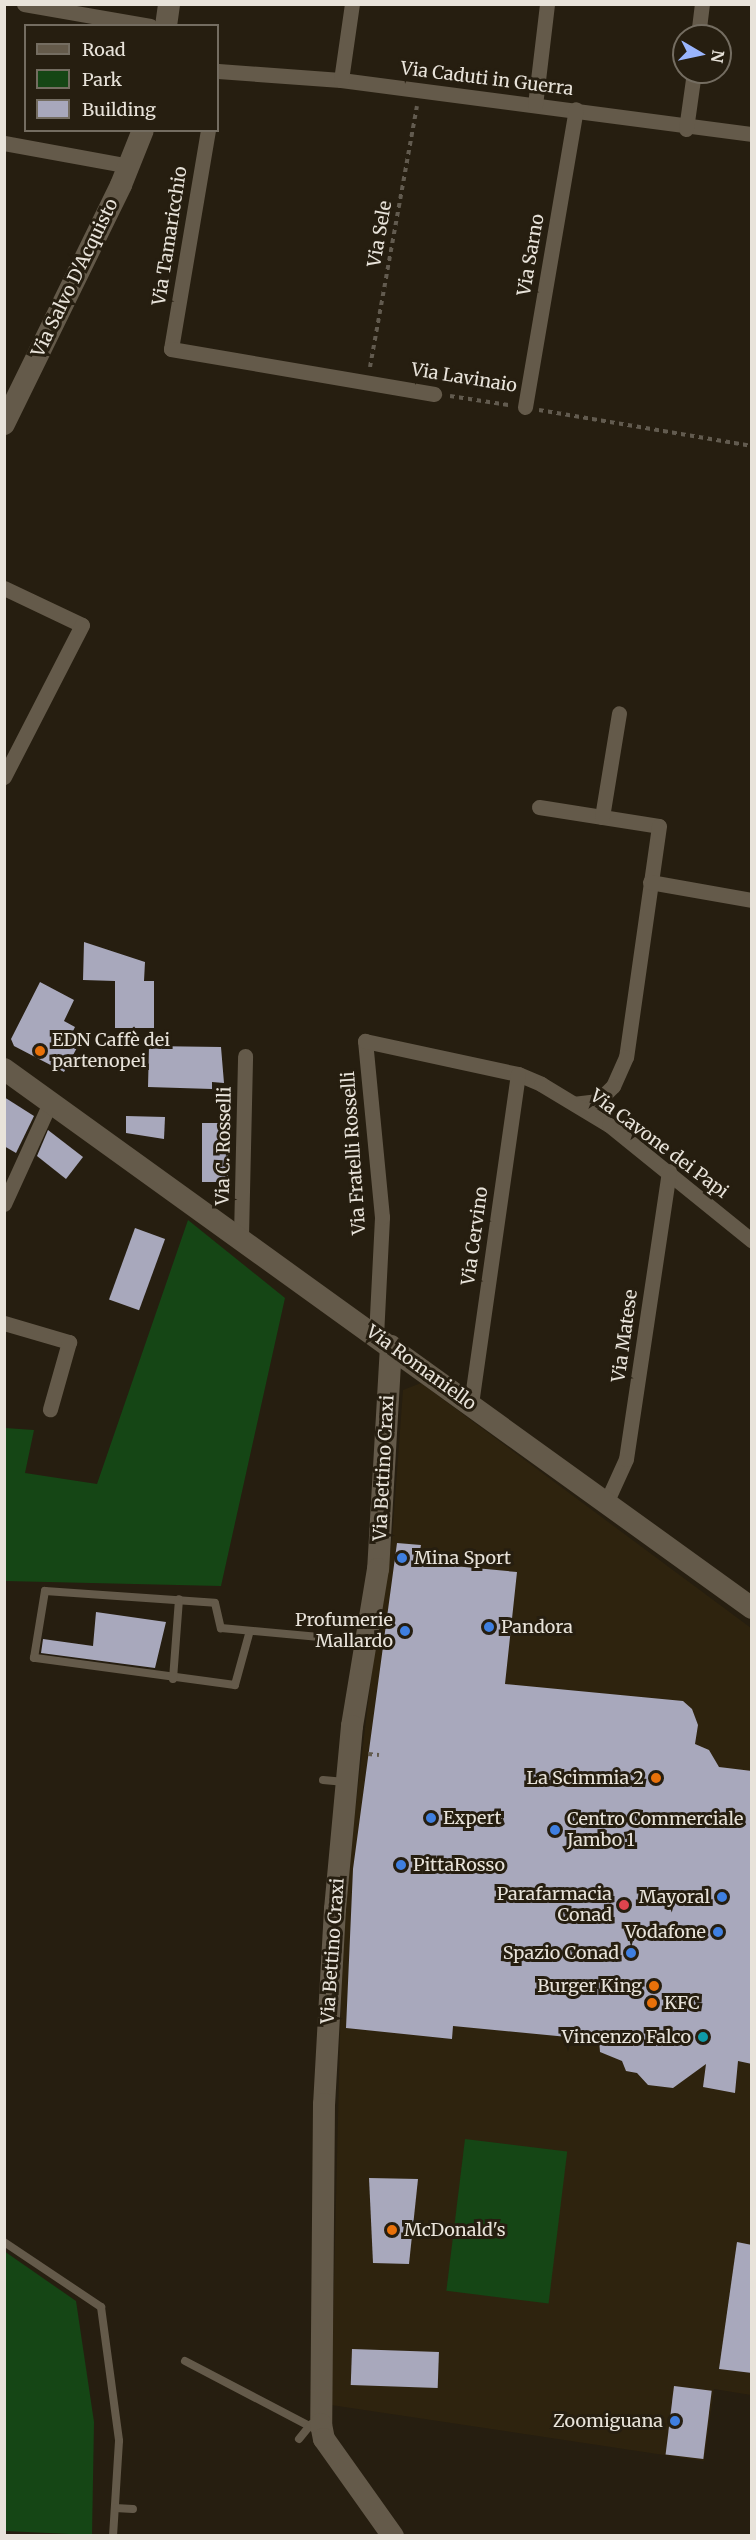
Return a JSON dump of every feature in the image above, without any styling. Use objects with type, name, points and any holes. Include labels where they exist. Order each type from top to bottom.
[{"type":"street","points":[[24,4],[139,24]]},
{"type":"street","points":[[166,24],[169,4]]},
{"type":"street","points":[[341,80],[352,4]]},
{"type":"street","points":[[535,105],[547,4]]},
{"type":"street","points":[[700,24],[702,4]]},
{"type":"street","name":"Via Caduti in Guerra","points":[[219,74],[341,80],[576,109],[686,129],[752,134]]},
{"type":"street","points":[[686,129],[692,84]]},
{"type":"street","name":"Via Sarno","points":[[525,407],[576,109]]},
{"type":"street","name":"Via Salvo D'Acquisto","points":[[4,424],[10,397],[129,166],[142,132]]},
{"type":"street","name":"Via Tamaricchio","points":[[171,349],[208,132]]},
{"type":"street","points":[[4,143],[129,166]]},
{"type":"street","name":"Via Lavinaio","points":[[171,349],[434,394]]},
{"type":"street","points":[[4,588],[82,625],[4,777]]},
{"type":"street","points":[[602,817],[619,712]]},
{"type":"street","points":[[540,807],[659,826],[626,1057],[613,1086],[598,1101],[575,1104]]},
{"type":"street","points":[[650,882],[752,900]]},
{"type":"street","name":"Via Cavone dei Papi","points":[[365,1041],[518,1074],[575,1104],[669,1171],[752,1241]]},
{"type":"street","name":"Via Fratelli Rosselli","points":[[365,1041],[382,1217],[383,1341]]},
{"type":"street","name":"Via C. Rosselli","points":[[241,1236],[245,1056]]},
{"type":"street","name":"Via Romaniello","points":[[4,1069],[241,1236],[752,1608]]},
{"type":"street","name":"Via Cervino","points":[[471,1404],[518,1074]]},
{"type":"street","points":[[4,1204],[51,1101]]},
{"type":"street","name":"Via Matese","points":[[606,1503],[626,1460],[669,1171]]},
{"type":"street","points":[[4,1323],[69,1342],[50,1409]]},
{"type":"street","name":"Via Bettino Craxi","points":[[317,2431],[321,2093],[346,1782],[378,1569],[383,1341]]},
{"type":"street","points":[[317,2431],[393,2535]]},
{"type":"lane","points":[[249,1634],[235,1685],[173,1679],[34,1658],[45,1591],[215,1603],[221,1628],[249,1634],[367,1641]]},
{"type":"lane","points":[[173,1679],[179,1599]]},
{"type":"lane","points":[[323,1780],[346,1782]]},
{"type":"lane","points":[[4,2241],[101,2307],[119,2441],[113,2535]]},
{"type":"lane","points":[[185,2361],[317,2431]]},
{"type":"lane","points":[[299,2439],[317,2431]]},
{"type":"lane","points":[[115,2508],[133,2509]]},
{"type":"path","name":"Via Sele","points":[[367,382],[420,90]]},
{"type":"path","name":"Via Lavinaio","points":[[434,394],[525,407],[752,446]]},
{"type":"path","points":[[368,1754],[379,1755]]},
{"type":"shaded area","points":[[421,1383],[751,1628],[751,2395],[714,2389],[704,2461],[331,2405],[343,1913],[378,1620],[392,1540],[403,1390]]},
{"type":"green space","points":[[188,1220],[285,1298],[221,1586],[5,1581],[5,1428],[34,1430],[25,1473],[97,1484]]},
{"type":"green space","points":[[465,2139],[567,2152],[549,2303],[446,2291]]},
{"type":"green space","points":[[4,2251],[76,2301],[94,2422],[92,2535],[5,2531]]},
{"type":"building","points":[[84,942],[145,962],[144,981],[154,981],[154,1028],[115,1028],[115,981],[83,980]]},
{"type":"building","points":[[40,982],[74,1000],[64,1021],[75,1027],[70,1037],[80,1042],[64,1072],[14,1046],[11,1039]]},
{"type":"building","points":[[149,1046],[221,1047],[224,1083],[212,1082],[212,1089],[148,1087]]},
{"type":"building","points":[[4,1097],[34,1116],[16,1153],[4,1146]]},
{"type":"building","points":[[126,1116],[165,1117],[164,1139],[126,1133]]},
{"type":"building","points":[[202,1123],[228,1123],[228,1182],[202,1182]]},
{"type":"building","points":[[48,1130],[83,1157],[66,1179],[37,1156]]},
{"type":"building","points":[[135,1228],[165,1239],[139,1310],[109,1299]]},
{"type":"building","name":"Centro Commerciale Jambo 1","points":[[397,1543],[421,1545],[419,1557],[443,1565],[517,1572],[505,1684],[683,1701],[692,1709],[698,1725],[695,1744],[709,1750],[719,1767],[752,1771],[752,2064],[738,2061],[735,2093],[703,2087],[706,2064],[673,2088],[648,2085],[637,2073],[626,2071],[622,2061],[600,2052],[599,2040],[453,2026],[452,2039],[346,2028],[353,1869]]},
{"type":"building","points":[[96,1612],[166,1622],[155,1668],[41,1653],[43,1639],[93,1646]]},
{"type":"building","name":"McDonald's","points":[[369,2178],[418,2179],[409,2264],[373,2263]]},
{"type":"building","points":[[737,2242],[752,2245],[752,2373],[719,2369]]},
{"type":"building","points":[[352,2349],[439,2352],[438,2388],[351,2385]]},
{"type":"building","points":[[674,2386],[712,2391],[703,2459],[666,2454]]},
{"type":"place","name":"EDN Caffè dei partenopei","points":[[40,1051]]},
{"type":"place","name":"Mina Sport","points":[[402,1558]]},
{"type":"place","name":"Pandora","points":[[489,1627]]},
{"type":"place","name":"Profumerie Mallardo","points":[[405,1631]]},
{"type":"place","name":"La Scimmia 2","points":[[656,1778]]},
{"type":"place","name":"Expert","points":[[431,1818]]},
{"type":"place","name":"Centro Commerciale Jambo 1","points":[[555,1830]]},
{"type":"place","name":"PittaRosso","points":[[401,1865]]},
{"type":"place","name":"Mayoral","points":[[722,1897]]},
{"type":"place","name":"Parafarmacia Conad","points":[[624,1905]]},
{"type":"place","name":"Vodafone","points":[[718,1932]]},
{"type":"place","name":"Spazio Conad","points":[[631,1953]]},
{"type":"place","name":"Burger King","points":[[654,1986]]},
{"type":"place","name":"KFC","points":[[652,2003]]},
{"type":"place","name":"Vincenzo Falco","points":[[703,2037]]},
{"type":"place","name":"McDonald's","points":[[392,2230]]},
{"type":"place","name":"Zoomiguana","points":[[675,2421]]}]
